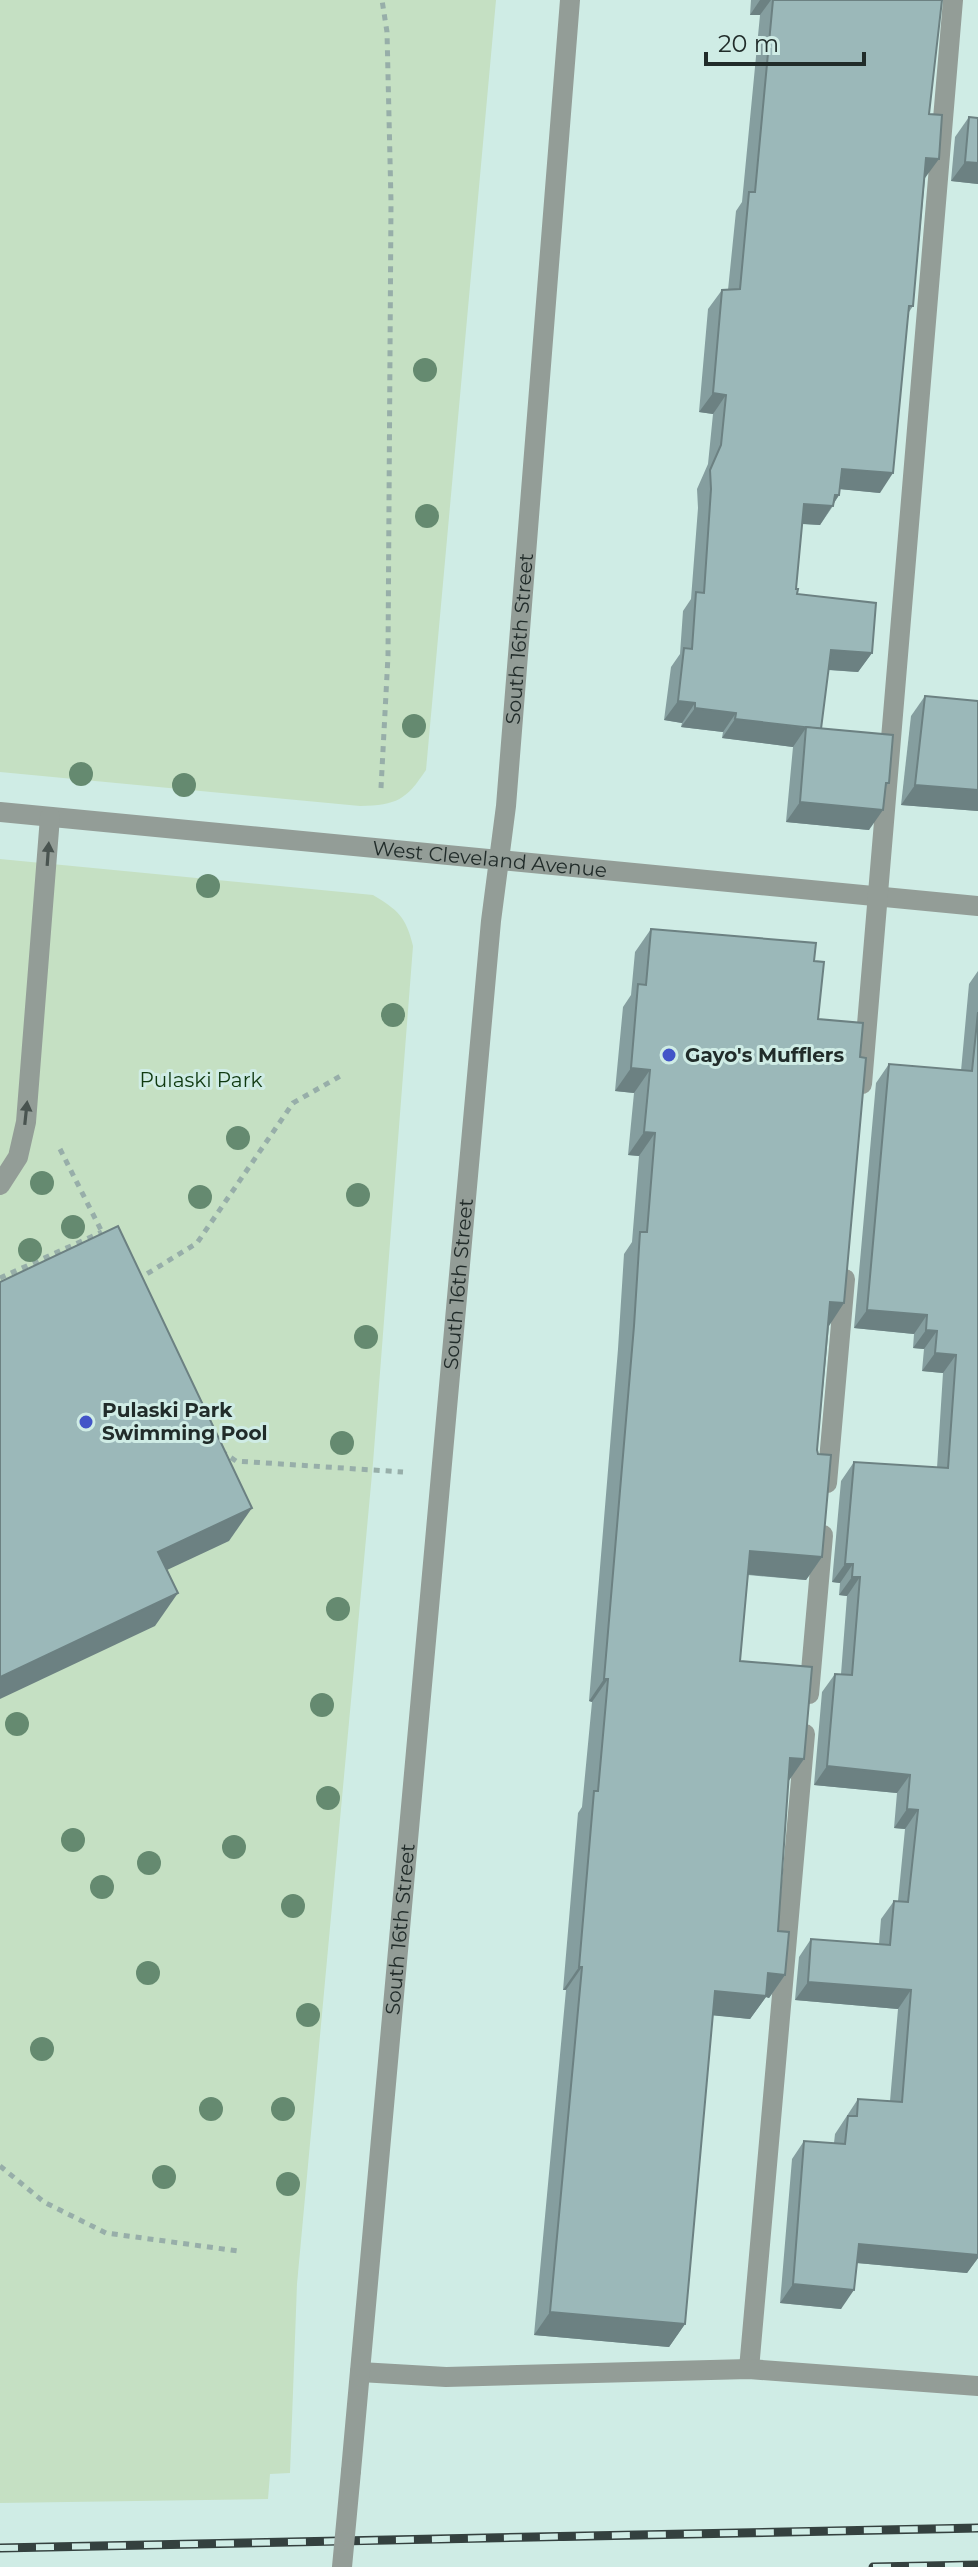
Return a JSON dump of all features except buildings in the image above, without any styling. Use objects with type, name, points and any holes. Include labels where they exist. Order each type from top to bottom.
[{"type":"street","name":"South 16th Street","points":[[342,2567],[440,1475],[498,859],[506,806],[570,0]]},
{"type":"street","points":[[861,1098],[953,0]]},
{"type":"street","name":"West Cleveland Avenue","points":[[0,812],[978,906]]},
{"type":"street","points":[[0,1185],[18,1157],[26,1122],[50,817]]},
{"type":"street","points":[[749,2369],[847,1257]]},
{"type":"street","points":[[360,2372],[446,2377],[749,2369],[978,2386]]},
{"type":"path","points":[[381,788],[388,656],[391,202],[387,32],[382,0]]},
{"type":"path","points":[[128,1285],[197,1243],[293,1103],[344,1074]]},
{"type":"path","points":[[55,1139],[109,1245]]},
{"type":"path","points":[[0,1278],[102,1232]]},
{"type":"path","points":[[216,1447],[236,1461],[440,1475]]},
{"type":"path","points":[[0,2166],[44,2202],[106,2233],[238,2251]]},
{"type":"green space","points":[[0,0],[496,0],[426,770],[399,799],[360,806],[0,772]]},
{"type":"green space","name":"Pulaski Park","points":[[0,859],[373,895],[400,915],[413,946],[373,1463],[297,2284],[290,2473],[270,2474],[268,2499],[0,2503]]},
{"type":"railway","points":[[0,2548],[978,2528]]},
{"type":"railway","points":[[873,2567],[978,2565]]},
{"type":"place","name":"Gayo's Mufflers","points":[[669,1055]]},
{"type":"place","name":"Pulaski Park Swimming Pool","points":[[86,1422]]}]
